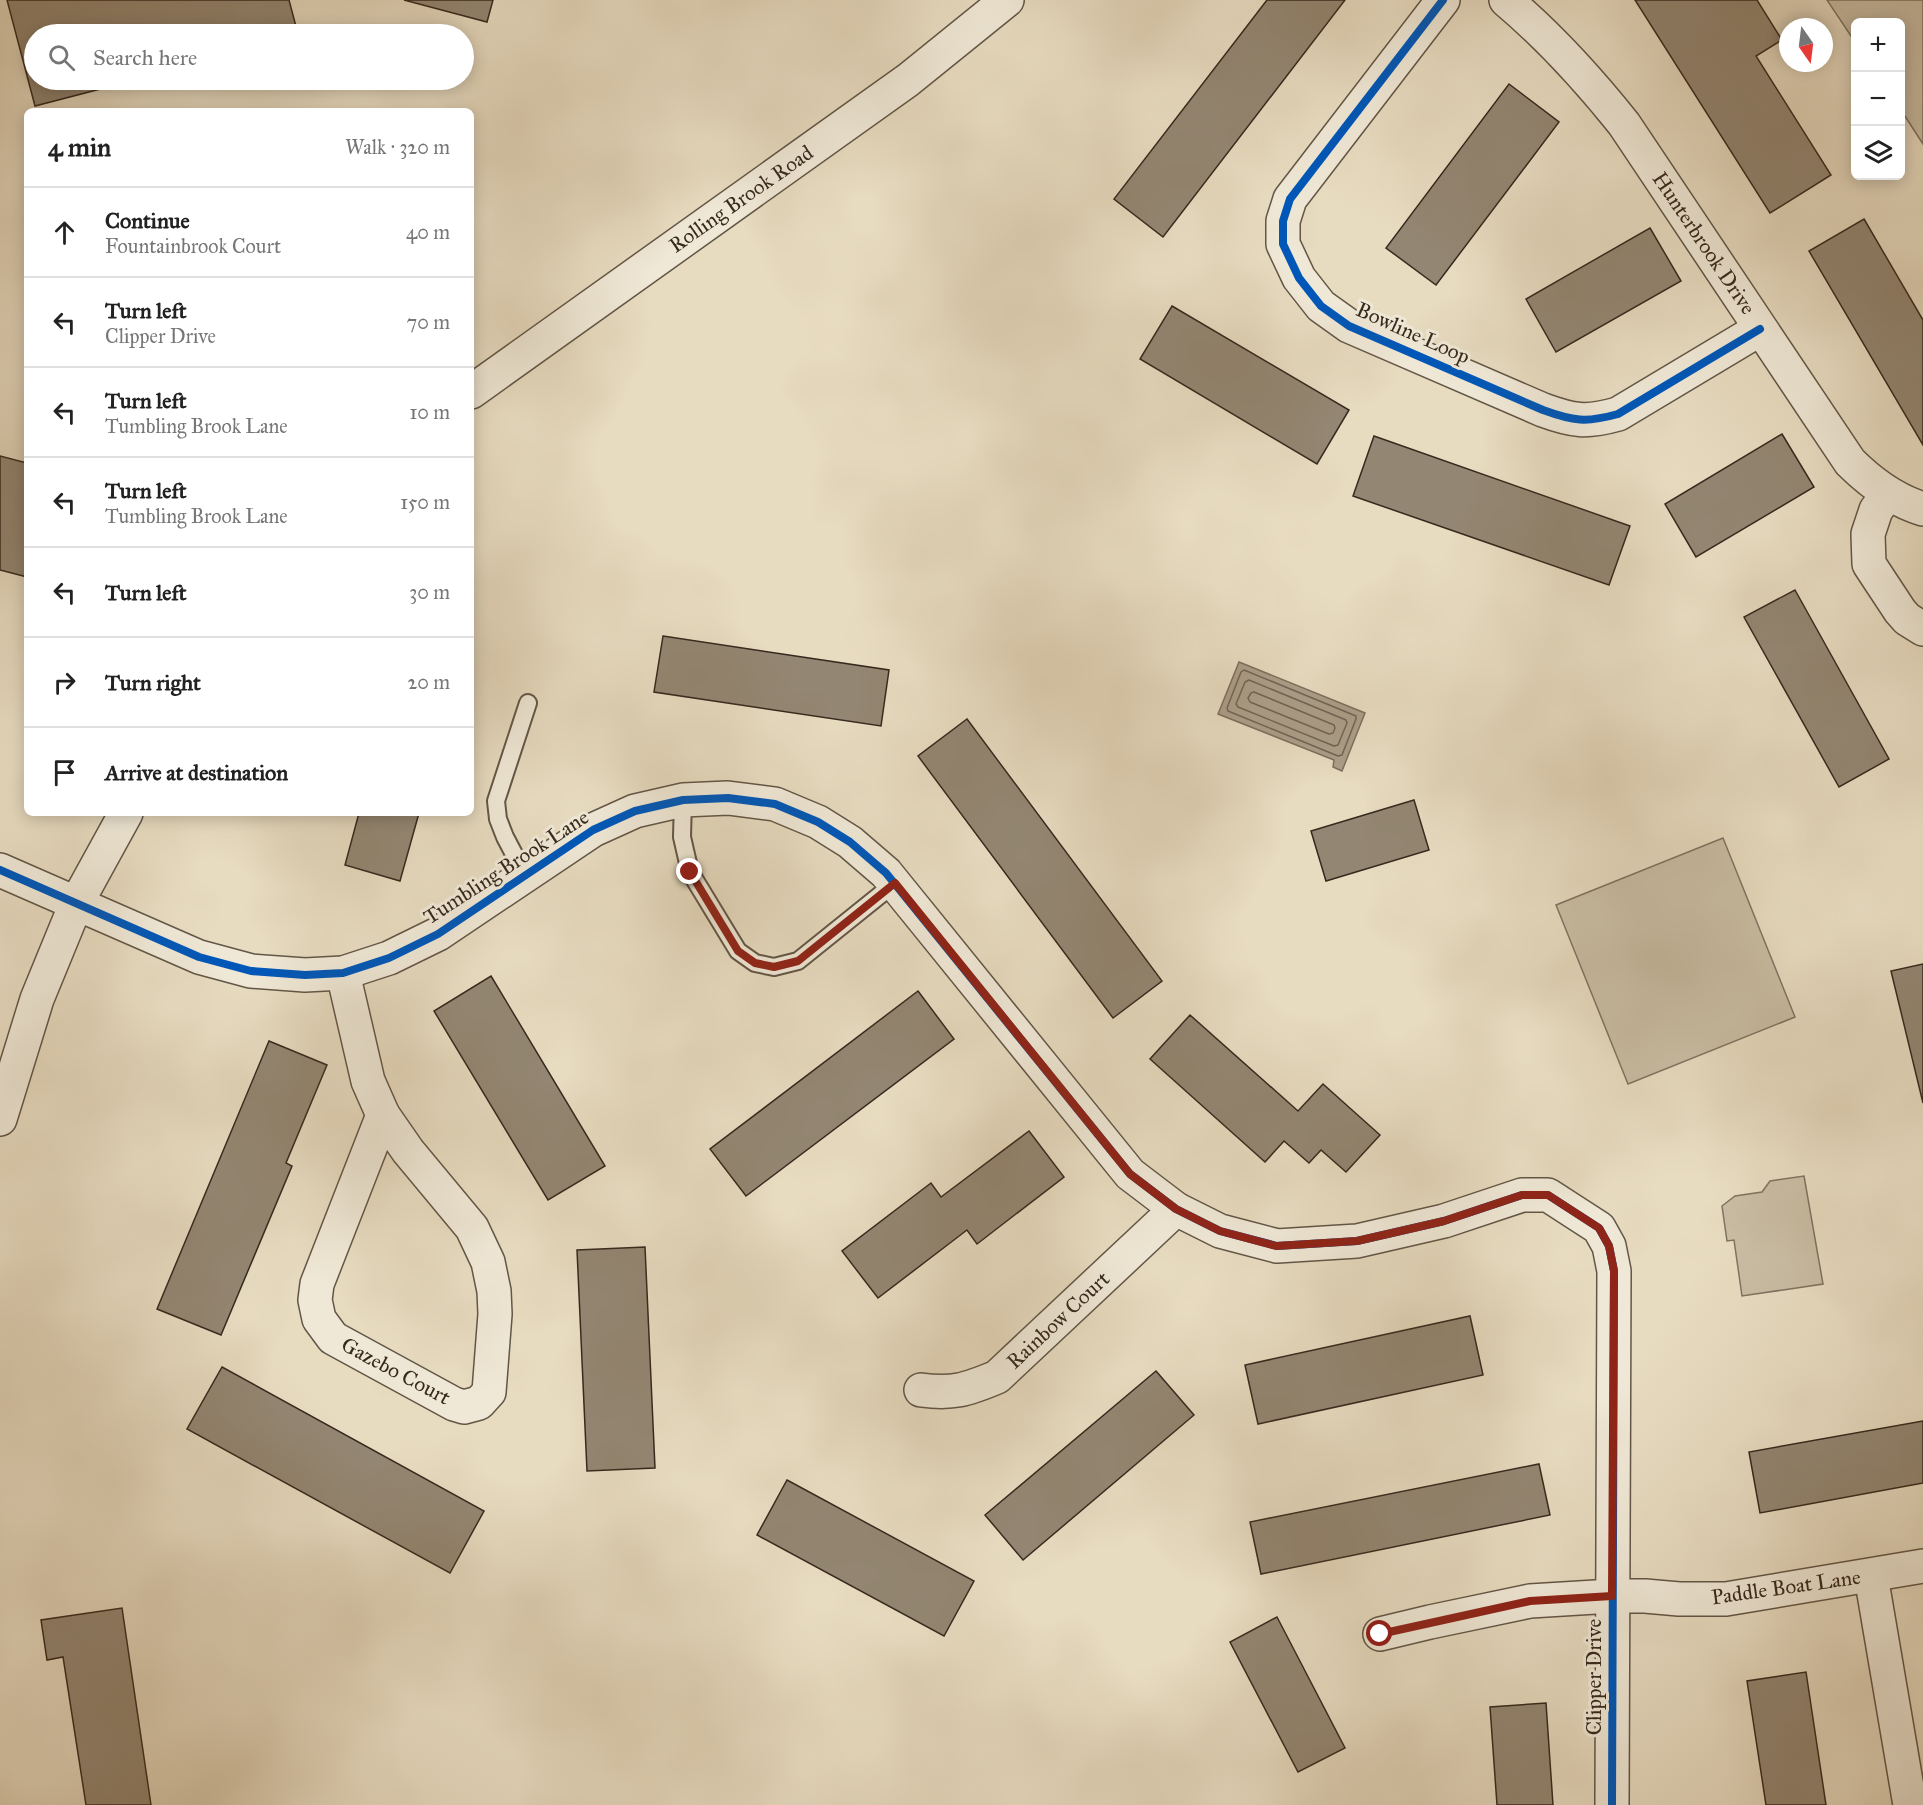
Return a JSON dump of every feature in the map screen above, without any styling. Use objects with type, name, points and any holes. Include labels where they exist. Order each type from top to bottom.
[{"type":"street","name":"Rolling Brook Road","points":[[474,390],[908,80],[1007,0]]},
{"type":"street","name":"Bowline Loop","points":[[1443,0],[1290,199],[1283,221],[1283,244],[1299,278],[1321,306],[1349,326],[1543,410],[1569,419],[1596,420],[1617,414],[1760,328]]},
{"type":"street","name":"Hunterbrook Drive","points":[[1506,0],[1531,21],[1592,84],[1624,124],[1850,462],[1872,483],[1888,494],[1923,509]]},
{"type":"street","points":[[1888,494],[1876,510],[1868,534],[1869,564],[1900,611],[1907,619],[1923,629]]},
{"type":"street","name":"Tumbling Brook Lane","points":[[0,870],[199,957],[251,971],[305,975],[343,973],[389,958],[438,934],[592,830],[635,811],[683,800],[728,798],[775,804],[818,822],[850,842],[886,873],[1130,1174],[1176,1209],[1220,1231],[1276,1246],[1357,1241],[1444,1221],[1522,1195],[1548,1195],[1599,1228]]},
{"type":"street","points":[[0,1119],[37,999],[76,904],[124,816]]},
{"type":"street","name":"Gazebo Court","points":[[343,973],[368,1082],[383,1115],[408,1152],[472,1228],[488,1262],[494,1291],[495,1314],[489,1392],[479,1403],[464,1407],[454,1404],[333,1338],[319,1319],[315,1300],[317,1284],[383,1115]]},
{"type":"street","name":"Rainbow Court","points":[[921,1390],[944,1393],[969,1389],[996,1377],[1176,1209]]},
{"type":"street","name":"Clipper Drive","points":[[1599,1228],[1609,1246],[1614,1271],[1612,1805]]},
{"type":"street","name":"Paddle Boat Lane","points":[[1380,1634],[1530,1601],[1612,1596],[1726,1599],[1923,1566]]},
{"type":"street","points":[[1871,1575],[1910,1805]]},
{"type":"lane","points":[[525,875],[505,837],[498,819],[496,801],[528,703]]},
{"type":"lane","points":[[683,800],[682,837],[690,872],[738,951],[755,963],[774,967],[798,961],[895,883]]},
{"type":"shaded area","points":[[1827,0],[1923,0],[1923,144],[1905,116],[1905,18],[1851,18],[1851,36]]},
{"type":"shaded area","points":[[1723,838],[1795,1017],[1628,1084],[1556,905]]},
{"type":"shaded area","points":[[1804,1176],[1823,1284],[1742,1296],[1734,1240],[1727,1241],[1722,1206],[1735,1196],[1762,1192],[1770,1181]]},
{"type":"water","points":[[1239,662],[1365,713],[1342,771],[1333,767],[1334,760],[1218,714]]},
{"type":"building","points":[[7,0],[289,0],[295,24],[24,24],[24,64]]},
{"type":"building","points":[[404,0],[493,0],[487,22]]},
{"type":"building","points":[[1267,0],[1345,0],[1163,237],[1114,199]]},
{"type":"building","points":[[1635,0],[1757,0],[1779,35],[1779,42],[1756,56],[1831,175],[1770,213]]},
{"type":"building","points":[[1509,84],[1559,122],[1436,285],[1386,248]]},
{"type":"building","points":[[31,90],[97,90],[35,106]]},
{"type":"building","points":[[1864,219],[1923,320],[1923,445],[1809,251]]},
{"type":"building","points":[[1650,228],[1681,281],[1556,352],[1526,299]]},
{"type":"building","points":[[1172,306],[1349,410],[1317,464],[1140,359]]},
{"type":"building","points":[[1782,434],[1814,487],[1696,557],[1665,504]]},
{"type":"building","points":[[1374,436],[1630,526],[1609,585],[1353,496]]},
{"type":"building","points":[[0,456],[24,462],[24,576],[0,570]]},
{"type":"building","points":[[1795,590],[1889,759],[1839,787],[1744,617]]},
{"type":"building","points":[[663,636],[889,670],[881,726],[654,692]]},
{"type":"building","points":[[967,719],[1162,981],[1113,1018],[918,756]]},
{"type":"building","points":[[1414,800],[1429,850],[1326,881],[1311,831]]},
{"type":"building","points":[[358,816],[418,816],[400,881],[345,865]]},
{"type":"building","points":[[1923,964],[1923,1103],[1891,971]]},
{"type":"building","points":[[491,976],[605,1166],[548,1200],[434,1011]]},
{"type":"building","points":[[918,991],[954,1039],[746,1196],[710,1149]]},
{"type":"building","points":[[1190,1015],[1298,1111],[1323,1084],[1380,1135],[1346,1172],[1321,1150],[1309,1163],[1284,1141],[1265,1162],[1150,1059]]},
{"type":"building","points":[[269,1041],[327,1065],[286,1163],[292,1166],[221,1335],[157,1309]]},
{"type":"building","points":[[1029,1131],[1064,1177],[977,1244],[967,1230],[878,1298],[842,1251],[931,1183],[941,1197]]},
{"type":"building","points":[[645,1247],[655,1468],[587,1471],[577,1250]]},
{"type":"building","points":[[1470,1316],[1483,1375],[1258,1424],[1245,1365]]},
{"type":"building","points":[[222,1367],[484,1511],[450,1573],[187,1429]]},
{"type":"building","points":[[1156,1371],[1194,1415],[1023,1560],[985,1515]]},
{"type":"building","points":[[1923,1421],[1923,1483],[1760,1513],[1749,1452]]},
{"type":"building","points":[[1539,1464],[1550,1515],[1261,1574],[1250,1522]]},
{"type":"building","points":[[787,1480],[974,1581],[944,1636],[757,1535]]},
{"type":"building","points":[[122,1608],[151,1805],[86,1805],[63,1657],[47,1660],[41,1620]]},
{"type":"building","points":[[1277,1617],[1345,1748],[1298,1772],[1230,1642]]},
{"type":"building","points":[[1806,1672],[1826,1805],[1766,1805],[1747,1681]]},
{"type":"building","points":[[1546,1703],[1553,1805],[1497,1805],[1490,1707]]},
{"type":"cycle path","points":[[1443,0],[1290,199],[1283,221],[1283,244],[1299,278],[1321,306],[1349,326],[1543,410],[1563,417],[1588,420],[1618,414],[1760,329]]},
{"type":"cycle path","points":[[0,870],[199,957],[251,971],[305,975],[343,973],[389,958],[438,934],[593,830],[635,811],[683,800],[728,798],[775,804],[818,822],[850,842],[886,873],[1130,1174],[1176,1209],[1220,1231],[1277,1246],[1357,1241],[1444,1221],[1522,1195],[1548,1195],[1599,1228],[1609,1246],[1614,1271],[1612,1805]]},
{"type":"route","points":[[690,872],[738,951],[755,963],[774,967],[798,961],[895,883],[1130,1174],[1176,1209],[1220,1231],[1276,1246],[1357,1241],[1444,1221],[1522,1195],[1548,1195],[1599,1228],[1609,1246],[1614,1271],[1612,1596],[1530,1601],[1380,1634]]}]
